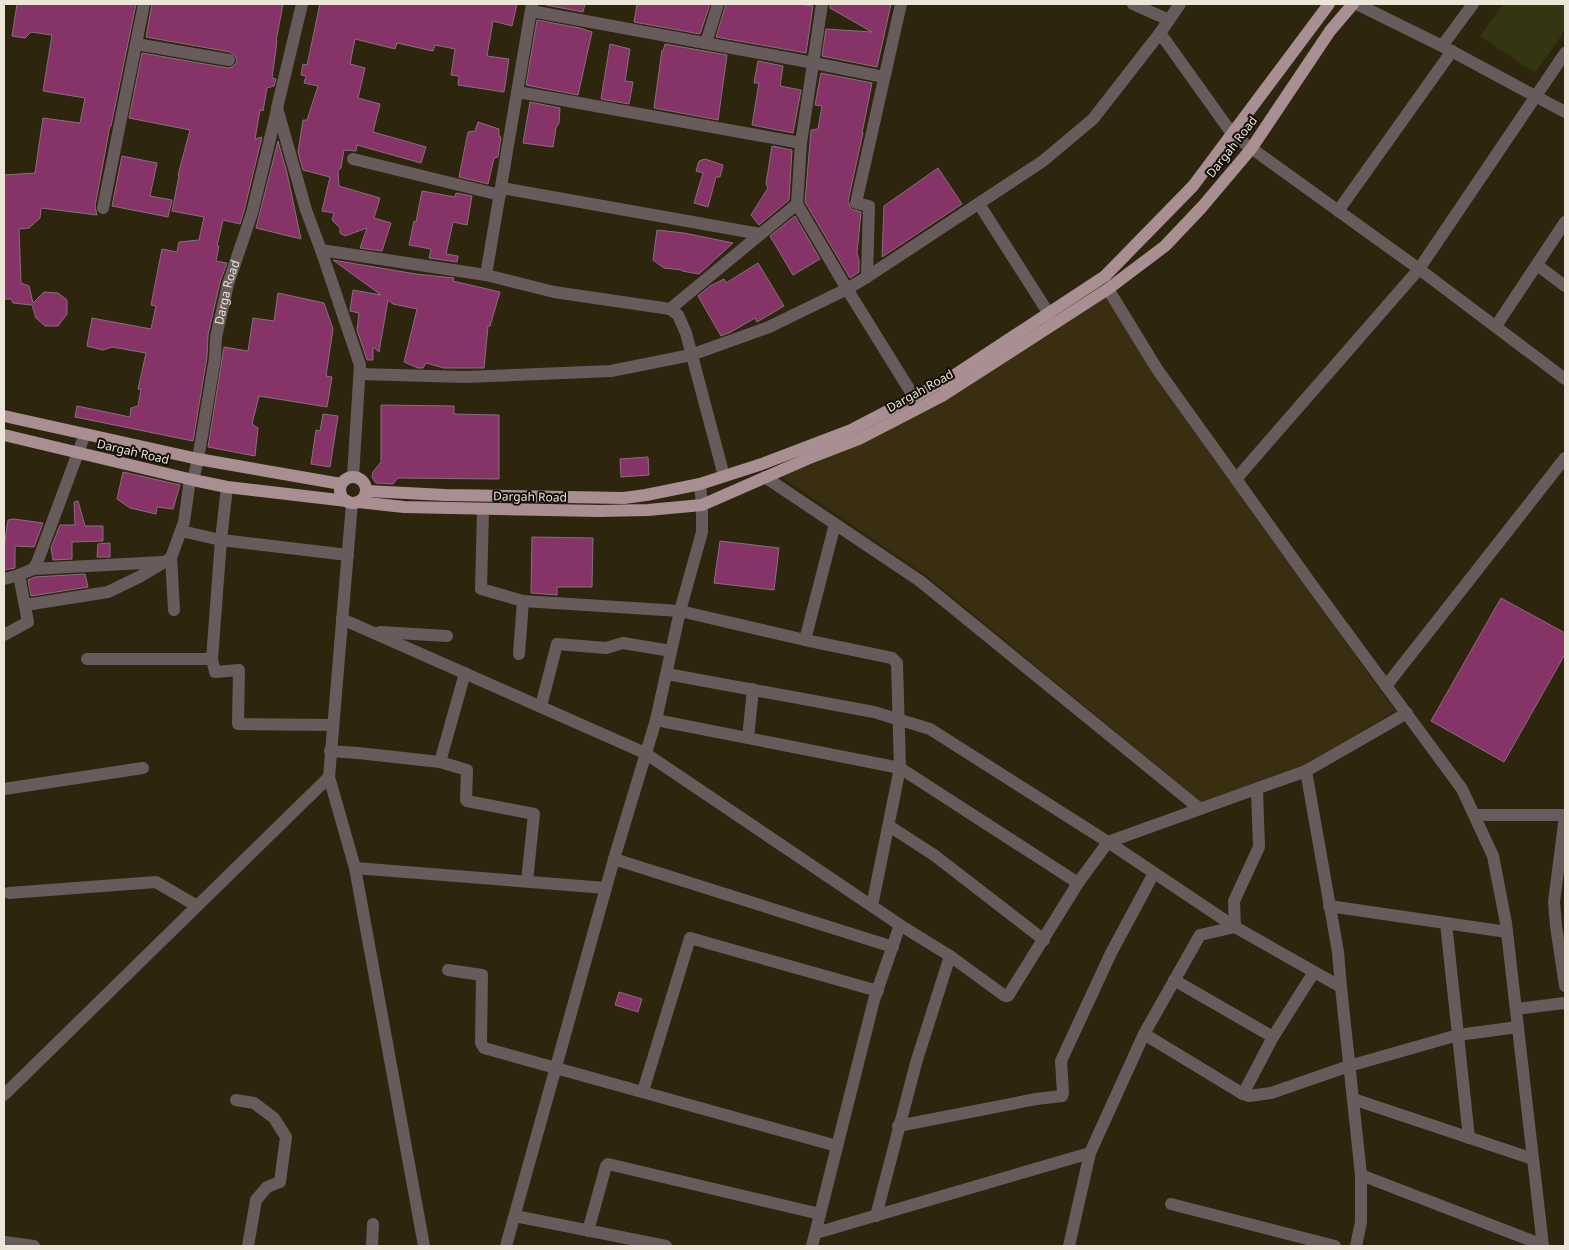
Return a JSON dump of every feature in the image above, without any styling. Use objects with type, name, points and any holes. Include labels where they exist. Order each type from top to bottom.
[{"type":"main road","name":"Dargah Road","points":[[367,491],[445,495],[624,498],[700,484],[762,464],[851,430],[947,380],[1105,276],[1193,186],[1233,135],[1329,4]]},
{"type":"main road","name":"Dargah Road","points":[[4,435],[227,487],[352,502],[404,507],[483,510],[599,511],[648,510],[702,505],[765,477],[860,439],[942,396],[1108,289],[1165,246],[1202,207],[1251,149],[1330,31],[1352,4]]},
{"type":"main road","name":"Dargah Road","points":[[4,416],[198,459],[341,484]]},
{"type":"main road","points":[[354,476],[363,480],[367,491],[365,496],[352,502],[340,494],[341,484],[348,477],[354,476]]},
{"type":"street","points":[[103,208],[144,4]]},
{"type":"street","name":"Darga Road","points":[[168,559],[184,522],[198,459],[215,358],[216,337],[228,284],[252,213],[302,4]]},
{"type":"street","points":[[706,43],[718,4]]},
{"type":"street","points":[[822,4],[801,143],[797,204],[847,289],[914,396]]},
{"type":"street","points":[[867,277],[869,206],[856,203],[901,4]]},
{"type":"street","points":[[1134,4],[1169,20]]},
{"type":"street","points":[[360,374],[465,377],[611,371],[691,355],[769,327],[847,289],[867,277],[1043,161],[1094,119],[1180,4]]},
{"type":"street","points":[[1357,4],[1447,48],[1565,112]]},
{"type":"street","points":[[1338,211],[1447,48],[1472,4]]},
{"type":"street","points":[[486,275],[532,7],[884,78]]},
{"type":"street","points":[[1160,33],[1233,135],[1419,269],[1565,378]]},
{"type":"street","points":[[136,44],[229,60]]},
{"type":"street","points":[[1236,479],[1419,269],[1565,53]]},
{"type":"street","points":[[518,92],[801,143]]},
{"type":"street","points":[[278,108],[306,210],[360,365],[354,476]]},
{"type":"street","points":[[353,159],[501,191],[760,234]]},
{"type":"street","points":[[670,309],[797,204]]},
{"type":"street","points":[[979,204],[1049,314]]},
{"type":"street","points":[[1496,326],[1565,222]]},
{"type":"street","points":[[321,250],[486,275],[554,292],[670,309],[678,315],[686,332],[724,476]]},
{"type":"street","points":[[1537,265],[1565,286]]},
{"type":"street","points":[[1108,289],[1157,369],[1462,789],[1493,856],[1507,932],[1543,1246],[1361,1175]]},
{"type":"street","points":[[33,569],[37,563],[85,434]]},
{"type":"street","points":[[1386,686],[1565,458]]},
{"type":"street","points":[[765,477],[920,581],[1200,809]]},
{"type":"street","points":[[506,1246],[614,859],[656,720],[680,611],[702,532],[700,484]]},
{"type":"street","points":[[227,487],[212,658],[215,672],[240,670],[238,724],[333,725]]},
{"type":"street","points":[[352,502],[329,778],[355,868],[424,1246]]},
{"type":"street","points":[[483,510],[481,589],[523,601],[680,611],[894,659],[897,663],[900,768],[872,906]]},
{"type":"street","points":[[805,640],[835,524]]},
{"type":"street","points":[[181,532],[221,540],[348,555]]},
{"type":"street","points":[[4,579],[33,569],[168,559]]},
{"type":"street","points":[[25,605],[108,592],[139,577],[168,559]]},
{"type":"street","points":[[168,559],[174,610]]},
{"type":"street","points":[[4,635],[28,622],[19,575]]},
{"type":"street","points":[[519,654],[523,601]]},
{"type":"street","points":[[342,619],[645,752],[900,925],[950,956],[1006,996],[1010,995],[1078,883],[1108,842],[1306,771],[1407,714]]},
{"type":"street","points":[[370,631],[447,636]]},
{"type":"street","points":[[541,706],[557,644],[606,648],[623,643],[671,651]]},
{"type":"street","points":[[87,659],[212,658]]},
{"type":"street","points":[[440,762],[465,672]]},
{"type":"street","points":[[667,674],[874,712],[930,729],[1108,842],[1235,927],[1341,987]]},
{"type":"street","points":[[748,738],[753,689]]},
{"type":"street","points":[[656,720],[900,768],[1078,883]]},
{"type":"street","points":[[330,751],[358,752],[440,762],[467,770],[466,800],[534,814],[527,882]]},
{"type":"street","points":[[4,789],[143,768]]},
{"type":"street","points":[[1306,771],[1338,952],[1361,1175],[1361,1222],[1356,1246]]},
{"type":"street","points":[[4,1095],[329,778]]},
{"type":"street","points":[[1235,927],[1234,902],[1259,847],[1257,790]]},
{"type":"street","points":[[1475,815],[1565,815],[1554,902],[1565,986]]},
{"type":"street","points":[[889,826],[934,855],[1044,940]]},
{"type":"street","points":[[614,859],[893,947]]},
{"type":"street","points":[[355,868],[606,888]]},
{"type":"street","points":[[898,1126],[1041,1098],[1062,1096],[1061,1061],[1111,953],[1154,873]]},
{"type":"street","points":[[10,893],[156,882],[198,906]]},
{"type":"street","points":[[1329,906],[1507,932]]},
{"type":"street","points":[[1446,923],[1469,1138]]},
{"type":"street","points":[[812,1246],[878,991],[900,925]]},
{"type":"street","points":[[1070,1246],[1090,1153],[1144,1034],[1200,935],[1235,927]]},
{"type":"street","points":[[643,1091],[690,938],[878,991]]},
{"type":"street","points":[[876,1216],[898,1126],[950,956]]},
{"type":"street","points":[[448,970],[482,975],[481,1043],[483,1047],[837,1146]]},
{"type":"street","points":[[1243,1094],[1273,1037],[1314,972]]},
{"type":"street","points":[[1174,980],[1273,1037]]},
{"type":"street","points":[[1516,1008],[1565,1003]]},
{"type":"street","points":[[1144,1034],[1249,1096],[1271,1094],[1349,1066],[1458,1035],[1518,1027]]},
{"type":"street","points":[[1353,1099],[1533,1159]]},
{"type":"street","points":[[236,1100],[254,1103],[274,1118],[286,1137],[280,1182],[266,1187],[256,1200],[248,1246]]},
{"type":"street","points":[[816,1233],[1090,1153]]},
{"type":"street","points":[[588,1231],[608,1164],[820,1214]]},
{"type":"street","points":[[1172,1204],[1335,1246]]},
{"type":"street","points":[[515,1216],[666,1246]]},
{"type":"street","points":[[372,1246],[373,1224]]},
{"type":"street","points":[[4,1242],[34,1246]]},
{"type":"shaded area","points":[[1105,295],[1150,369],[1395,711],[1303,767],[1201,802],[927,576],[780,476]]},
{"type":"green space","points":[[1503,4],[1565,4],[1565,30],[1535,73],[1480,36]]},
{"type":"building","points":[[17,4],[136,4],[95,206],[97,215],[41,208],[40,218],[29,228],[19,229],[21,283],[29,286],[33,303],[44,292],[58,293],[67,300],[67,314],[58,326],[45,326],[36,318],[32,305],[13,303],[11,299],[4,299],[4,175],[35,173],[43,118],[80,123],[85,98],[43,91],[52,35],[31,32],[25,38],[12,36]]},
{"type":"building","points":[[152,4],[283,4],[272,78],[276,79],[274,86],[267,88],[263,111],[260,110],[255,139],[262,137],[244,211],[240,224],[223,220],[217,246],[219,246],[216,261],[227,263],[220,282],[208,335],[207,357],[193,441],[75,417],[77,406],[130,417],[131,408],[138,406],[141,389],[138,389],[146,353],[112,347],[103,350],[87,346],[92,318],[151,329],[156,306],[151,305],[162,249],[177,252],[179,242],[199,240],[204,217],[172,211],[178,175],[190,130],[129,118],[142,53],[228,68],[237,62],[236,57],[230,52],[146,37]]},
{"type":"building","points":[[320,4],[517,4],[512,26],[493,21],[487,56],[509,59],[504,92],[458,85],[459,76],[451,75],[455,49],[435,45],[433,51],[397,43],[395,49],[355,39],[350,64],[365,68],[358,98],[380,104],[373,132],[426,147],[421,163],[357,145],[356,151],[344,150],[341,168],[338,171],[339,186],[380,198],[374,218],[391,223],[382,251],[360,248],[367,228],[345,236],[340,233],[340,228],[332,220],[334,213],[322,211],[330,177],[303,170],[298,152],[303,120],[307,120],[318,86],[304,83],[306,76],[301,75],[303,64],[307,65]]},
{"type":"building","points":[[546,4],[585,4],[583,12]]},
{"type":"building","points":[[637,4],[710,4],[700,34],[634,22]]},
{"type":"building","points":[[726,4],[800,4],[813,6],[806,53],[716,37]]},
{"type":"building","points":[[830,4],[891,4],[877,67],[822,56],[826,29],[872,32],[830,8]]},
{"type":"building","points":[[537,20],[592,32],[578,95],[526,85]]},
{"type":"building","points":[[610,44],[630,49],[625,81],[633,82],[629,104],[601,99]]},
{"type":"building","points":[[665,44],[727,55],[718,120],[654,108],[662,50]]},
{"type":"building","points":[[758,61],[783,66],[780,86],[801,90],[793,133],[752,125],[759,83],[754,83]]},
{"type":"building","points":[[821,73],[872,83],[848,201],[851,209],[861,212],[857,253],[859,272],[850,278],[805,202],[811,130],[818,129],[822,106],[815,105]]},
{"type":"building","points":[[530,102],[560,108],[559,123],[556,128],[553,147],[523,143]]},
{"type":"building","points":[[478,122],[499,129],[499,137],[501,137],[498,157],[494,158],[488,184],[459,177],[468,132],[475,131]]},
{"type":"building","points":[[278,141],[287,173],[301,239],[256,228]]},
{"type":"building","points":[[772,146],[792,150],[789,200],[759,225],[751,215],[768,188],[766,184]]},
{"type":"building","points":[[122,156],[157,163],[150,196],[172,200],[168,217],[112,206]]},
{"type":"building","points":[[705,159],[723,165],[720,177],[716,177],[708,207],[694,203],[703,173],[696,171],[699,161]]},
{"type":"building","points":[[938,168],[962,204],[882,257],[884,206]]},
{"type":"building","points":[[422,191],[455,197],[456,193],[472,196],[467,225],[453,222],[446,254],[458,256],[457,262],[429,258],[431,249],[409,245]]},
{"type":"building","points":[[795,216],[820,259],[793,275],[770,236]]},
{"type":"building","points":[[657,230],[684,233],[733,243],[699,274],[664,268],[653,260]]},
{"type":"building","points":[[333,260],[416,274],[454,278],[453,281],[500,292],[490,326],[488,326],[484,368],[444,368],[426,363],[423,368],[418,368],[404,362],[417,309],[393,304],[388,300],[379,352],[373,347],[373,360],[367,360],[357,330],[359,313],[350,311],[353,290],[381,295]]},
{"type":"building","points":[[758,263],[784,306],[757,322],[755,318],[721,336],[698,296],[710,286],[724,279],[726,283]]},
{"type":"building","points":[[278,293],[324,303],[333,329],[326,376],[332,377],[327,407],[259,396],[252,424],[258,428],[255,456],[208,447],[224,347],[248,351],[253,318],[274,321]]},
{"type":"building","points":[[381,405],[454,406],[454,414],[499,415],[499,479],[398,478],[393,484],[376,483],[372,477],[373,472],[381,462]]},
{"type":"building","points":[[323,414],[338,416],[330,467],[311,464],[316,430],[320,431]]},
{"type":"building","points":[[648,457],[649,475],[621,477],[620,459]]},
{"type":"building","points":[[123,472],[180,485],[173,509],[157,507],[156,514],[130,508],[117,499]]},
{"type":"building","points":[[78,501],[85,526],[103,526],[103,541],[72,542],[72,559],[53,560],[51,548],[60,525],[75,525],[74,502]]},
{"type":"building","points":[[14,519],[43,523],[34,547],[15,546],[15,568],[4,570],[4,548],[8,520]]},
{"type":"building","points":[[532,537],[593,538],[592,587],[557,587],[557,595],[531,593]]},
{"type":"building","points":[[720,541],[779,548],[774,590],[714,583]]},
{"type":"building","points":[[110,543],[110,557],[97,557],[98,544]]},
{"type":"building","points":[[85,574],[88,587],[31,596],[28,580],[35,577]]},
{"type":"building","points":[[1501,598],[1565,633],[1565,654],[1504,762],[1431,721]]},
{"type":"building","points":[[619,992],[642,999],[638,1012],[615,1005]]}]
